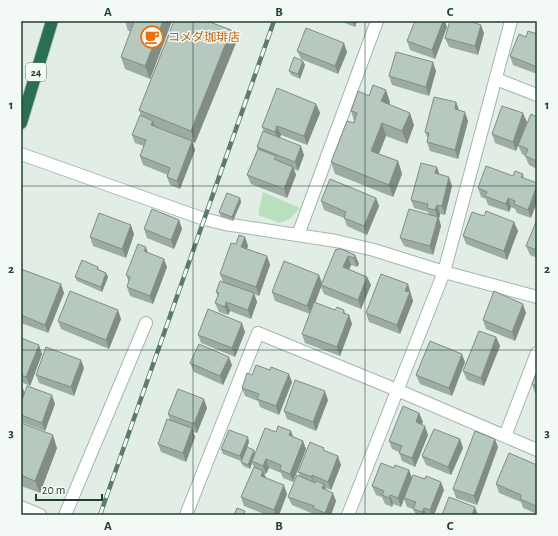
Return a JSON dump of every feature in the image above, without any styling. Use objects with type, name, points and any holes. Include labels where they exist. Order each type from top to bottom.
[{"type":"highway","name":"24","points":[[21,123],[52,21]]},
{"type":"street","points":[[298,235],[377,21]]},
{"type":"street","points":[[348,515],[444,272],[511,21]]},
{"type":"street","points":[[496,80],[537,95]]},
{"type":"street","points":[[21,154],[204,219],[225,224],[336,241],[374,250],[444,272],[537,297]]},
{"type":"street","points":[[65,515],[146,323]]},
{"type":"street","points":[[186,515],[258,333],[537,450]]},
{"type":"street","points":[[505,436],[537,353]]},
{"type":"street","points":[[21,507],[40,515]]},
{"type":"green space","points":[[263,192],[300,208],[291,218],[280,223],[258,215]]},
{"type":"building","points":[[131,21],[163,21],[145,66],[121,57],[134,22]]},
{"type":"building","points":[[174,21],[207,21],[231,30],[191,131],[139,110]]},
{"type":"building","points":[[415,21],[443,21],[432,50],[407,41]]},
{"type":"building","points":[[450,21],[469,21],[481,25],[475,46],[445,38]]},
{"type":"building","points":[[306,28],[344,43],[335,66],[297,51]]},
{"type":"building","points":[[528,31],[537,34],[537,67],[510,56],[519,34],[526,37]]},
{"type":"building","points":[[396,52],[433,62],[426,87],[389,76]]},
{"type":"building","points":[[294,57],[303,61],[298,74],[289,71]]},
{"type":"building","points":[[373,85],[386,90],[381,101],[410,113],[402,131],[382,123],[371,151],[398,161],[389,185],[331,162],[347,121],[354,123],[357,113],[351,111],[358,91],[369,96]]},
{"type":"building","points":[[277,88],[316,104],[304,136],[277,126],[275,132],[262,127]]},
{"type":"building","points":[[434,97],[456,102],[455,109],[465,112],[455,150],[427,142],[429,133],[425,132]]},
{"type":"building","points":[[502,106],[523,113],[513,142],[492,134]]},
{"type":"building","points":[[531,114],[537,117],[537,161],[525,156],[528,149],[518,145]]},
{"type":"building","points":[[140,115],[153,121],[151,125],[192,141],[177,181],[167,177],[170,168],[140,156],[146,140],[132,135]]},
{"type":"building","points":[[263,131],[301,146],[295,162],[257,147]]},
{"type":"building","points":[[258,149],[276,156],[274,159],[293,167],[284,189],[247,175]]},
{"type":"building","points":[[421,163],[437,167],[435,173],[449,177],[442,206],[437,205],[435,210],[427,208],[428,204],[411,200]]},
{"type":"building","points":[[486,166],[513,176],[515,171],[523,174],[521,177],[537,183],[528,210],[514,204],[515,201],[508,198],[506,204],[485,196],[487,192],[478,188]]},
{"type":"building","points":[[330,179],[376,198],[364,226],[344,218],[346,212],[321,201]]},
{"type":"building","points":[[227,193],[240,198],[232,217],[219,212]]},
{"type":"building","points":[[152,209],[179,220],[171,240],[144,229]]},
{"type":"building","points":[[409,209],[438,217],[430,246],[400,238]]},
{"type":"building","points":[[486,211],[514,222],[504,251],[463,236],[472,212],[484,216]]},
{"type":"building","points":[[99,213],[131,225],[122,249],[90,237]]},
{"type":"building","points":[[537,222],[537,250],[526,246]]},
{"type":"building","points":[[239,235],[245,237],[241,247],[267,256],[256,287],[220,274],[231,243],[236,244]]},
{"type":"building","points":[[138,244],[146,247],[144,251],[164,259],[150,296],[127,287],[130,277],[126,275]]},
{"type":"building","points":[[339,248],[355,255],[354,258],[348,256],[343,267],[367,277],[358,300],[321,285],[336,249],[338,250]]},
{"type":"building","points":[[82,260],[98,267],[97,269],[106,273],[101,287],[75,277]]},
{"type":"building","points":[[284,261],[319,275],[307,306],[272,292]]},
{"type":"building","points":[[21,269],[61,284],[45,325],[21,315]]},
{"type":"building","points":[[381,274],[408,284],[405,291],[410,292],[397,325],[366,313]]},
{"type":"building","points":[[220,281],[254,293],[248,310],[226,302],[225,307],[215,303],[219,293],[216,292]]},
{"type":"building","points":[[70,291],[118,310],[106,340],[58,321]]},
{"type":"building","points":[[494,291],[523,304],[512,332],[483,320]]},
{"type":"building","points":[[314,302],[335,310],[337,307],[344,310],[343,313],[349,315],[337,347],[302,334]]},
{"type":"building","points":[[208,309],[242,323],[232,348],[198,335]]},
{"type":"building","points":[[479,331],[496,337],[481,378],[463,371]]},
{"type":"building","points":[[21,338],[39,345],[26,377],[21,375]]},
{"type":"building","points":[[430,341],[462,354],[449,388],[416,375]]},
{"type":"building","points":[[199,344],[229,357],[220,376],[190,363]]},
{"type":"building","points":[[46,347],[81,360],[71,387],[36,375]]},
{"type":"building","points":[[256,365],[270,370],[271,367],[289,374],[276,406],[257,399],[259,394],[242,388],[247,373],[252,375]]},
{"type":"building","points":[[537,371],[537,386],[532,384]]},
{"type":"building","points":[[295,380],[325,391],[313,422],[284,411]]},
{"type":"building","points":[[27,386],[52,395],[42,423],[21,415],[21,403]]},
{"type":"building","points":[[178,389],[204,399],[194,424],[168,414]]},
{"type":"building","points":[[403,406],[419,413],[416,422],[425,426],[412,458],[399,453],[402,446],[389,441]]},
{"type":"building","points":[[167,419],[192,428],[183,453],[158,444]]},
{"type":"building","points":[[21,423],[53,435],[35,481],[21,475]]},
{"type":"building","points":[[278,426],[291,431],[289,435],[303,441],[290,474],[280,470],[281,465],[266,459],[263,466],[252,461],[265,428],[276,432]]},
{"type":"building","points":[[434,429],[460,439],[448,467],[422,456]]},
{"type":"building","points":[[229,430],[248,437],[240,456],[221,449]]},
{"type":"building","points":[[475,431],[495,439],[474,496],[453,489]]},
{"type":"building","points":[[310,442],[324,448],[323,450],[338,456],[328,482],[312,475],[312,477],[298,472]]},
{"type":"building","points":[[247,447],[254,450],[248,465],[241,462]]},
{"type":"building","points":[[509,453],[537,465],[536,506],[520,499],[521,495],[496,484]]},
{"type":"building","points":[[381,463],[394,468],[395,465],[409,470],[398,498],[390,495],[389,498],[382,495],[384,491],[372,486]]},
{"type":"building","points":[[254,467],[263,471],[261,476],[284,485],[274,510],[241,497]]},
{"type":"building","points":[[297,475],[315,483],[316,481],[324,484],[322,488],[333,493],[325,513],[313,508],[314,506],[288,497]]},
{"type":"building","points":[[413,475],[425,479],[426,476],[441,482],[430,510],[424,508],[422,512],[413,509],[416,502],[404,498]]},
{"type":"building","points":[[449,497],[475,507],[472,515],[442,515]]},
{"type":"building","points":[[237,508],[245,511],[245,515],[234,515]]},
{"type":"railway","points":[[100,515],[274,21]]},
{"type":"place","name":"コメダ珈琲店","points":[[152,37]]}]
